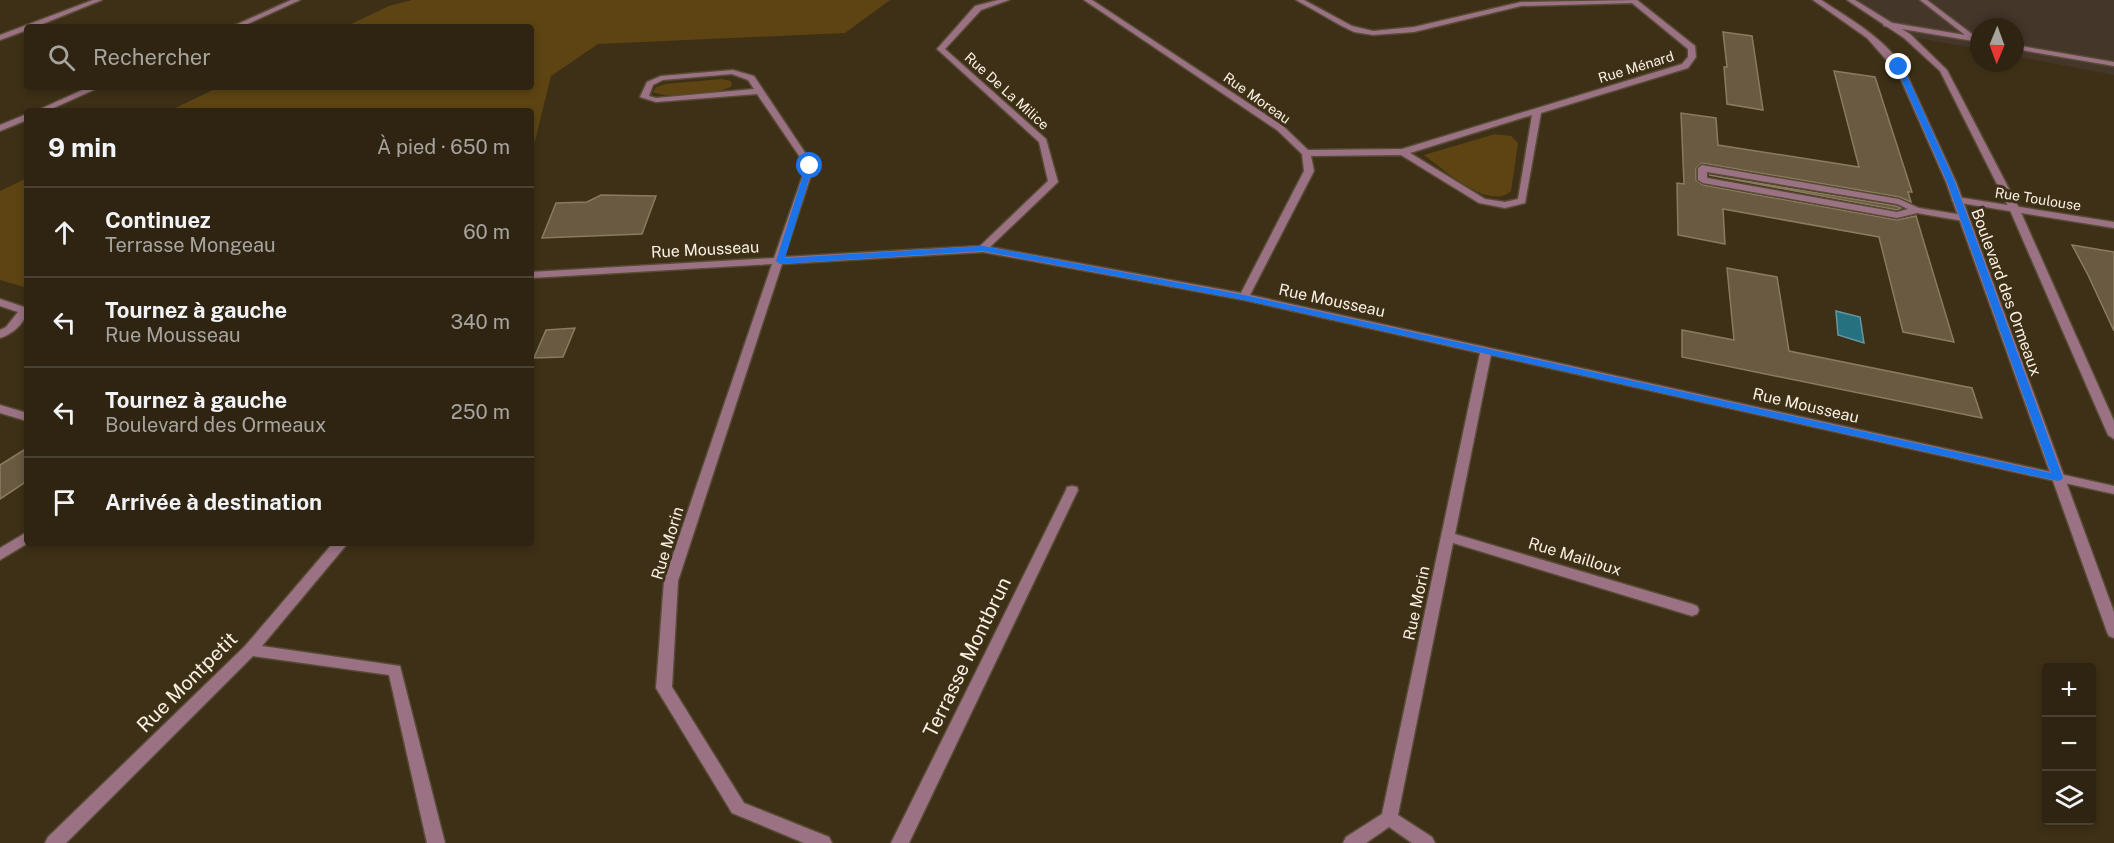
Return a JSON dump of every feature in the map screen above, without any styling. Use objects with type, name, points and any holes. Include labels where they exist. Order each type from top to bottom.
[{"type":"street","points":[[36,24],[99,0]]},
{"type":"street","points":[[242,24],[297,0]]},
{"type":"street","name":"Rue De La Milice","points":[[983,249],[1053,182],[1043,141],[941,50],[978,8],[1006,0]]},
{"type":"street","name":"Rue Moreau","points":[[1087,0],[1280,128],[1306,153]]},
{"type":"street","points":[[1299,0],[1357,30],[1374,34],[1395,33],[1521,4],[1633,1]]},
{"type":"street","name":"Boulevard des Ormeaux","points":[[1816,0],[1870,36],[1899,67],[1957,200],[2114,632]]},
{"type":"street","name":"Boulevard des Ormeaux","points":[[1850,0],[1907,36],[1943,70],[2014,208],[2114,435]]},
{"type":"street","points":[[1923,0],[1970,35]]},
{"type":"street","name":"Rue Ménard","points":[[1306,153],[1403,152],[1685,66],[1692,57],[1692,48],[1633,1]]},
{"type":"street","points":[[1887,24],[1970,39]]},
{"type":"street","points":[[0,38],[24,29]]},
{"type":"street","points":[[2024,49],[2114,64]]},
{"type":"street","points":[[733,72],[751,78],[760,91],[656,100],[644,97],[650,84],[661,78],[733,72]]},
{"type":"street","points":[[47,108],[89,90]]},
{"type":"street","name":"Rue Morin","points":[[760,91],[810,166],[671,581],[664,688],[738,808],[823,843]]},
{"type":"street","points":[[1403,152],[1482,201],[1505,205],[1522,201],[1537,111]]},
{"type":"street","points":[[0,128],[24,118]]},
{"type":"street","points":[[1244,297],[1309,171],[1306,153]]},
{"type":"street","points":[[1917,210],[1897,215],[1703,180],[1702,168],[1899,202],[1917,210],[1963,218]]},
{"type":"street","name":"Rue Toulouse","points":[[1957,200],[2114,225]]},
{"type":"street","name":"Rue Mousseau","points":[[534,275],[983,249],[1244,297],[2114,490]]},
{"type":"street","points":[[0,302],[24,311]]},
{"type":"street","points":[[0,335],[10,329],[24,312]]},
{"type":"street","name":"Rue Morin","points":[[1389,818],[1486,351]]},
{"type":"street","points":[[0,409],[24,416]]},
{"type":"street","name":"Terrasse Montbrun","points":[[900,843],[1072,489]]},
{"type":"street","name":"Rue Mailloux","points":[[1448,537],[1692,610]]},
{"type":"street","points":[[0,555],[24,539]]},
{"type":"street","name":"Rue Montpetit","points":[[54,843],[250,650],[338,546]]},
{"type":"street","points":[[250,650],[395,670],[436,843]]},
{"type":"street","points":[[1352,843],[1389,818],[1426,843]]},
{"type":"shaded area","points":[[412,0],[890,0],[845,33],[598,44],[551,76],[534,141],[534,108],[175,108],[213,90],[534,90],[534,24],[351,24],[389,6]]},
{"type":"shaded area","points":[[1850,0],[2114,0],[2114,75],[2024,58],[2024,18],[1970,18],[1970,47],[1907,36]]},
{"type":"shaded area","points":[[722,79],[731,81],[732,86],[692,95],[668,95],[653,92],[656,87],[665,84]]},
{"type":"shaded area","points":[[1495,134],[1511,136],[1518,143],[1511,191],[1502,196],[1491,196],[1466,186],[1424,155]]},
{"type":"shaded area","points":[[24,179],[24,287],[0,280],[0,191]]},
{"type":"water","points":[[1836,311],[1860,317],[1864,343],[1838,335]]},
{"type":"building","points":[[1723,32],[1752,36],[1763,110],[1727,104],[1724,67],[1727,67]]},
{"type":"building","points":[[1834,71],[1875,77],[1912,192],[1908,192],[1911,202],[1899,197],[1702,163],[1696,168],[1696,180],[1703,185],[1897,220],[1916,216],[1954,342],[1903,332],[1879,237],[1723,209],[1725,244],[1678,235],[1677,183],[1684,184],[1681,113],[1716,118],[1718,145],[1859,167]]},
{"type":"building","points":[[1709,175],[1896,206],[1901,208],[1897,210]]},
{"type":"building","points":[[601,195],[656,196],[642,234],[542,238],[556,203],[587,202]]},
{"type":"building","points":[[2072,245],[2114,252],[2114,331],[2088,275]]},
{"type":"building","points":[[1727,268],[1777,277],[1789,351],[1972,388],[1982,418],[1682,357],[1682,330],[1734,340]]},
{"type":"building","points":[[575,328],[563,357],[534,358],[546,330]]},
{"type":"building","points":[[24,450],[24,483],[0,499],[0,465]]},
{"type":"route","points":[[810,166],[780,261],[983,249],[1244,297],[2058,478],[1951,182],[1899,67]]}]
